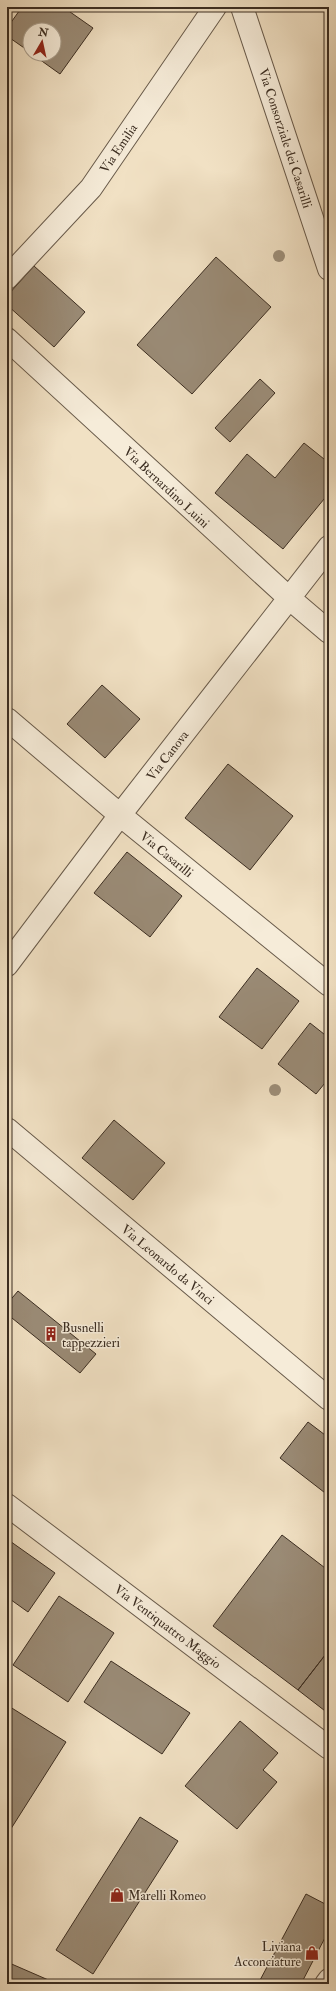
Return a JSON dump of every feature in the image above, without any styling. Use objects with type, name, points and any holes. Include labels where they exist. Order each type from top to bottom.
[{"type":"street","name":"Via Emilia","points":[[7,278],[91,188],[215,7]]},
{"type":"street","name":"Via Consorziale dei Casarilli","points":[[242,7],[329,269]]},
{"type":"street","name":"Via Bernardino Luini","points":[[7,339],[289,598],[329,632]]},
{"type":"street","name":"Via Canova","points":[[7,965],[120,815],[329,548]]},
{"type":"street","name":"Via Casarilli","points":[[7,719],[120,815],[329,985]]},
{"type":"street","name":"Via Leonardo da Vinci","points":[[7,1129],[329,1399]]},
{"type":"street","name":"Via Ventiquattro Maggio","points":[[7,1505],[329,1748]]},
{"type":"street","points":[[326,1984],[329,1980]]},
{"type":"building","points":[[22,7],[63,7],[93,28],[60,74],[43,62],[62,62],[62,22],[22,22],[22,46],[7,36],[7,28]]},
{"type":"building","points":[[216,257],[271,307],[192,394],[137,345]]},
{"type":"building","points":[[34,266],[85,312],[54,347],[7,305],[7,296]]},
{"type":"building","points":[[260,379],[275,393],[230,442],[215,428]]},
{"type":"building","points":[[304,443],[329,463],[329,493],[283,549],[215,493],[247,454],[275,478]]},
{"type":"building","points":[[102,685],[140,719],[105,758],[67,724]]},
{"type":"building","points":[[228,764],[293,816],[250,870],[185,818]]},
{"type":"building","points":[[127,852],[182,896],[150,937],[94,893]]},
{"type":"building","points":[[257,968],[299,1001],[262,1049],[219,1017]]},
{"type":"building","points":[[310,1023],[329,1038],[329,1078],[316,1094],[278,1064]]},
{"type":"building","points":[[114,1120],[165,1163],[133,1200],[82,1158]]},
{"type":"building","name":"Busnelli tappezzieri","points":[[18,1291],[96,1354],[80,1373],[7,1314],[7,1304]]},
{"type":"building","points":[[308,1422],[329,1438],[329,1496],[280,1458]]},
{"type":"building","points":[[282,1535],[329,1571],[329,1650],[298,1690],[213,1626]]},
{"type":"building","points":[[7,1539],[55,1573],[28,1612],[7,1597]]},
{"type":"building","points":[[59,1596],[114,1633],[68,1702],[13,1665]]},
{"type":"building","points":[[329,1650],[329,1714],[298,1690]]},
{"type":"building","points":[[111,1661],[190,1713],[162,1754],[84,1702]]},
{"type":"building","points":[[7,1705],[66,1742],[7,1835]]},
{"type":"building","points":[[240,1721],[278,1753],[263,1770],[277,1782],[237,1829],[185,1786]]},
{"type":"building","name":"Marelli Romeo","points":[[140,1817],[178,1841],[93,1974],[56,1950]]},
{"type":"building","points":[[306,1894],[329,1906],[329,1930],[301,1984],[262,1984],[259,1982]]},
{"type":"building","points":[[7,1962],[53,1982],[52,1984],[7,1984]]},
{"type":"place","name":"Busnelli tappezzieri","points":[[51,1334]]},
{"type":"place","name":"Marelli Romeo","points":[[117,1895]]},
{"type":"place","name":"Liviana Acconciature","points":[[312,1953]]}]
